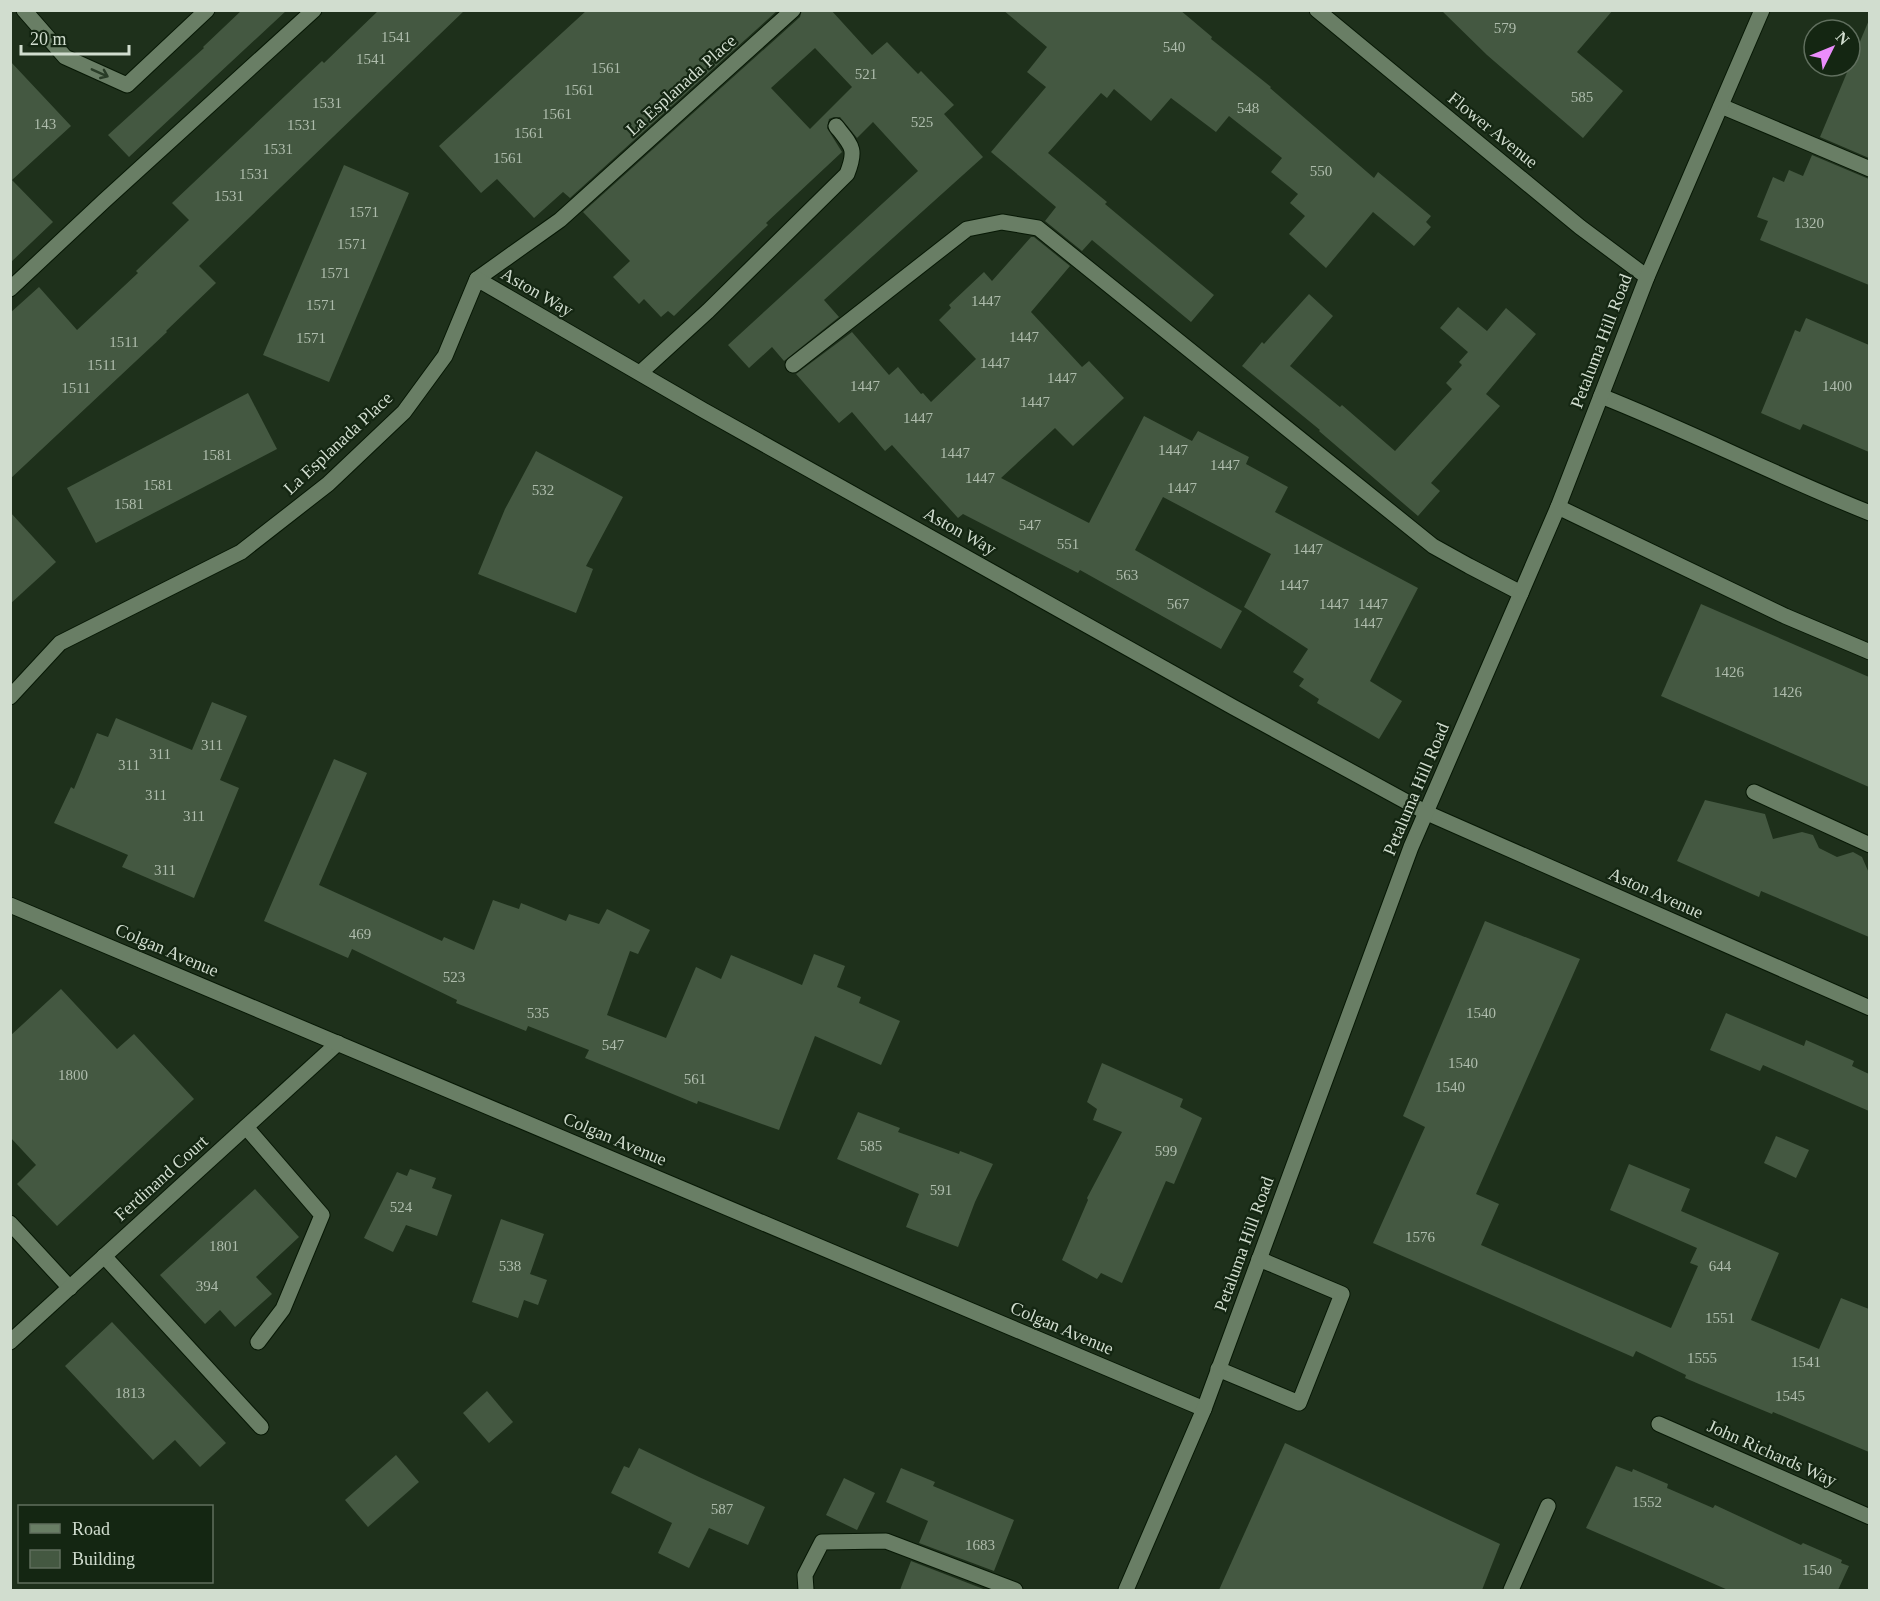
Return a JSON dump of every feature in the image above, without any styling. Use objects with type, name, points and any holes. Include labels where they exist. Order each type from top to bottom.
[{"type":"street","points":[[24,10],[65,57],[127,85],[207,10]]},
{"type":"street","points":[[10,289],[314,10]]},
{"type":"street","name":"La Esplanada Place","points":[[10,697],[60,643],[241,552],[328,484],[404,412],[444,356],[477,279],[560,220],[793,10]]},
{"type":"street","name":"Flower Avenue","points":[[1317,10],[1580,227],[1647,277]]},
{"type":"street","name":"Petaluma Hill Road","points":[[1126,1590],[1204,1409],[1411,847],[1558,507],[1647,277],[1762,10]]},
{"type":"street","points":[[1721,106],[1869,169]]},
{"type":"street","points":[[640,373],[708,311],[847,174],[853,159],[851,145],[836,126]]},
{"type":"street","points":[[793,365],[967,229],[1002,222],[1038,228],[1433,546],[1521,593]]},
{"type":"street","name":"Aston Way","points":[[477,279],[1233,707],[1427,813]]},
{"type":"street","points":[[1601,396],[1656,418],[1804,486],[1869,513]]},
{"type":"street","points":[[1558,507],[1785,616],[1869,652]]},
{"type":"street","points":[[1754,792],[1869,845]]},
{"type":"street","name":"Aston Avenue","points":[[1427,813],[1869,1008]]},
{"type":"street","name":"Colgan Avenue","points":[[10,904],[1204,1409]]},
{"type":"street","name":"Ferdinand Court","points":[[10,1342],[338,1043]]},
{"type":"street","points":[[246,1127],[322,1215],[283,1309],[258,1342]]},
{"type":"street","points":[[10,1223],[70,1288]]},
{"type":"street","points":[[104,1256],[261,1427]]},
{"type":"street","points":[[1218,1369],[1299,1403],[1342,1294],[1259,1259]]},
{"type":"street","name":"John Richards Way","points":[[1659,1424],[1869,1517]]},
{"type":"street","points":[[1515,1590],[1548,1506]]},
{"type":"street","points":[[806,1590],[805,1575],[822,1542],[886,1541],[1015,1590]]},
{"type":"building","points":[[242,10],[287,10],[129,157],[108,135],[204,48]]},
{"type":"building","points":[[379,10],[465,10],[199,266],[216,283],[10,479],[10,313],[39,287],[77,330],[138,273],[136,271],[189,220],[172,203]]},
{"type":"building","points":[[587,10],[778,10],[570,198],[563,192],[534,218],[497,179],[481,193],[439,146]]},
{"type":"building","points":[[802,10],[831,10],[872,55],[887,42],[918,74],[921,71],[954,105],[944,114],[983,157],[824,300],[839,317],[784,361],[772,347],[749,368],[728,345],[918,171],[873,122],[857,138],[840,117],[829,119],[827,128],[842,152],[766,223],[768,225],[674,316],[668,311],[661,317],[644,299],[639,304],[613,277],[630,261],[583,212],[800,17]],"holes":[[[815,48],[852,87],[810,129],[771,88]]]},
{"type":"building","points":[[1003,10],[1180,10],[1374,178],[1378,172],[1431,216],[1426,222],[1431,227],[1414,246],[1373,212],[1326,268],[1289,234],[1305,216],[1290,203],[1298,194],[1271,172],[1282,158],[1229,116],[1216,132],[1171,98],[1151,121],[1114,89],[1107,98],[1101,93],[1048,153],[1214,295],[1191,322],[1092,240],[1082,251],[1045,221],[1056,207],[991,152],[1046,87],[1027,72],[1047,47]]},
{"type":"building","points":[[1441,10],[1613,10],[1577,52],[1623,91],[1583,138],[1487,55]]},
{"type":"building","points":[[1869,20],[1869,158],[1820,137],[1845,78],[1862,78],[1862,37]]},
{"type":"building","points":[[10,61],[71,126],[12,180],[53,222],[10,263]]},
{"type":"building","points":[[1812,155],[1869,179],[1869,285],[1760,240],[1768,221],[1757,217],[1773,177],[1784,182],[1789,170],[1803,176]]},
{"type":"building","points":[[344,165],[409,193],[329,382],[263,355]]},
{"type":"building","points":[[1031,237],[1070,266],[1031,312],[1082,367],[1089,361],[1124,398],[1073,446],[1055,428],[1001,478],[1089,523],[1144,416],[1192,441],[1198,431],[1249,457],[1246,464],[1288,487],[1275,512],[1418,588],[1370,681],[1402,701],[1379,739],[1317,703],[1319,699],[1299,686],[1304,679],[1293,672],[1308,649],[1244,607],[1271,554],[1163,497],[1135,550],[1242,611],[1221,649],[1080,570],[1078,573],[963,514],[958,518],[892,445],[885,451],[852,412],[839,423],[796,374],[852,332],[889,375],[898,367],[931,402],[976,359],[939,320],[951,308],[949,305],[984,272],[992,281]]},
{"type":"building","points":[[1309,294],[1333,316],[1290,366],[1340,407],[1342,405],[1395,451],[1452,389],[1446,383],[1462,365],[1459,362],[1468,352],[1440,328],[1458,307],[1487,331],[1506,308],[1536,334],[1486,394],[1500,406],[1431,483],[1440,491],[1418,516],[1320,430],[1242,366]]},
{"type":"building","points":[[1806,318],[1869,345],[1869,452],[1803,424],[1800,430],[1761,413],[1795,330],[1800,332]]},
{"type":"building","points":[[248,393],[277,449],[96,543],[67,488]]},
{"type":"building","points":[[536,451],[623,497],[586,566],[593,569],[576,613],[478,574],[505,509]]},
{"type":"building","points":[[10,512],[56,562],[10,604]]},
{"type":"building","points":[[1701,604],[1869,677],[1869,787],[1661,696]]},
{"type":"building","points":[[212,702],[247,716],[220,780],[239,788],[194,898],[122,867],[128,855],[54,823],[71,787],[74,789],[97,733],[108,737],[116,718],[192,750]]},
{"type":"building","points":[[334,759],[367,773],[319,885],[442,941],[444,937],[474,950],[493,900],[519,909],[521,903],[566,921],[569,914],[599,924],[607,909],[650,930],[638,954],[630,951],[607,1015],[666,1038],[696,967],[721,979],[731,955],[802,985],[814,954],[845,966],[837,987],[861,997],[859,1003],[900,1021],[881,1065],[815,1036],[779,1130],[698,1101],[697,1104],[585,1058],[589,1050],[528,1026],[526,1031],[456,1003],[457,1000],[352,949],[348,958],[264,921]]},
{"type":"building","points":[[1705,800],[1765,814],[1773,839],[1802,832],[1813,835],[1819,848],[1837,857],[1853,852],[1862,857],[1869,873],[1869,937],[1761,891],[1759,897],[1677,861]]},
{"type":"building","points":[[1485,921],[1580,959],[1476,1194],[1499,1204],[1481,1245],[1671,1328],[1698,1266],[1690,1263],[1697,1248],[1610,1210],[1629,1164],[1690,1189],[1681,1211],[1779,1253],[1751,1320],[1819,1349],[1841,1298],[1869,1309],[1869,1452],[1685,1378],[1686,1375],[1636,1351],[1633,1357],[1373,1243],[1425,1127],[1403,1116]]},
{"type":"building","points":[[61,989],[117,1049],[134,1034],[194,1099],[57,1226],[17,1184],[36,1165],[10,1137],[10,1036]]},
{"type":"building","points":[[1726,1013],[1804,1046],[1806,1040],[1854,1061],[1852,1066],[1869,1074],[1869,1111],[1763,1065],[1760,1071],[1710,1050]]},
{"type":"building","points":[[1102,1063],[1183,1099],[1180,1107],[1202,1118],[1174,1184],[1166,1181],[1122,1283],[1101,1273],[1097,1279],[1062,1260],[1087,1198],[1122,1132],[1093,1120],[1097,1109],[1087,1102]]},
{"type":"building","points":[[858,1112],[900,1128],[898,1132],[993,1164],[975,1202],[958,1247],[906,1227],[919,1194],[837,1159]]},
{"type":"building","points":[[1776,1136],[1809,1150],[1796,1178],[1764,1163]]},
{"type":"building","points":[[410,1169],[436,1178],[432,1188],[452,1195],[437,1236],[406,1225],[393,1252],[364,1238],[397,1172],[407,1176]]},
{"type":"building","points":[[255,1189],[299,1237],[256,1277],[272,1294],[235,1327],[220,1310],[205,1324],[160,1275]]},
{"type":"building","points":[[501,1219],[544,1234],[530,1274],[547,1280],[538,1305],[524,1300],[518,1318],[472,1302]]},
{"type":"building","points":[[112,1322],[226,1443],[200,1467],[175,1440],[153,1460],[65,1366]]},
{"type":"building","points":[[487,1391],[513,1422],[489,1443],[463,1413]]},
{"type":"building","points":[[1285,1443],[1500,1544],[1482,1590],[1219,1590]]},
{"type":"building","points":[[639,1448],[765,1507],[748,1545],[709,1528],[689,1568],[658,1553],[672,1523],[611,1493],[624,1466],[629,1468]]},
{"type":"building","points":[[396,1455],[419,1482],[368,1527],[345,1500]]},
{"type":"building","points":[[1616,1466],[1632,1472],[1633,1469],[1668,1484],[1667,1488],[1713,1508],[1715,1505],[1801,1545],[1803,1543],[1842,1560],[1841,1563],[1849,1566],[1838,1590],[1728,1590],[1586,1528]]},
{"type":"building","points":[[901,1468],[935,1482],[933,1486],[1014,1520],[994,1571],[919,1543],[928,1521],[886,1502]]},
{"type":"building","points":[[844,1478],[875,1493],[857,1530],[826,1515]]},
{"type":"building","points":[[911,1561],[986,1590],[900,1590]]}]
